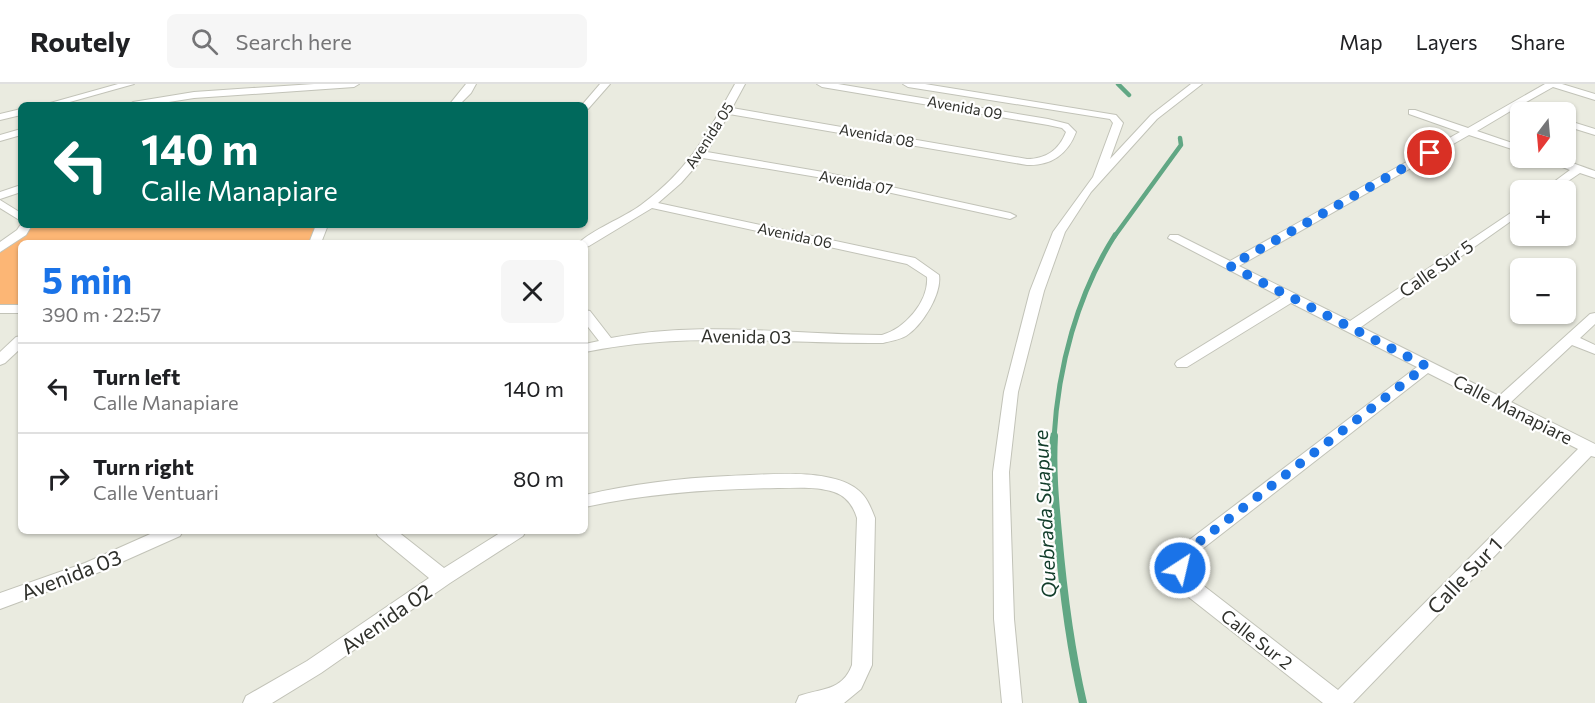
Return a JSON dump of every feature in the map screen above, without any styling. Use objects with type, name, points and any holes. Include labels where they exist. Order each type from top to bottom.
[{"type":"street","points":[[60,102],[129,84]]},
{"type":"street","points":[[151,102],[194,95],[354,84]]},
{"type":"street","points":[[457,102],[468,92],[471,84]]},
{"type":"street","points":[[588,103],[605,84]]},
{"type":"street","name":"Avenida 05","points":[[588,241],[624,222],[676,181],[700,154],[740,84]]},
{"type":"street","name":"Avenida 09","points":[[822,84],[1048,122],[1065,126],[1071,132],[1068,140],[1049,159],[1027,162]]},
{"type":"street","points":[[908,84],[1113,117],[1118,123],[1097,180]]},
{"type":"street","points":[[1012,703],[1001,555],[1002,472],[1006,420],[1020,350],[1053,243],[1070,214],[1097,180],[1154,117],[1197,84]]},
{"type":"street","points":[[1520,102],[1552,84],[1595,97]]},
{"type":"street","points":[[1230,266],[1510,108]]},
{"type":"street","name":"Avenida 08","points":[[725,110],[1027,162]]},
{"type":"street","points":[[1412,112],[1510,145]]},
{"type":"street","points":[[0,117],[18,113]]},
{"type":"street","points":[[1576,126],[1595,132]]},
{"type":"street","points":[[0,138],[18,133]]},
{"type":"street","name":"Avenida 07","points":[[700,154],[833,177],[1010,216]]},
{"type":"street","points":[[1576,168],[1595,175]]},
{"type":"street","points":[[1563,180],[1579,169]]},
{"type":"street","points":[[0,196],[18,189]]},
{"type":"street","points":[[0,203],[18,216]]},
{"type":"street","name":"Avenida 06","points":[[649,204],[911,261],[928,270],[935,279],[928,297],[905,330]]},
{"type":"street","name":"Calle Sur 5","points":[[1351,327],[1510,217]]},
{"type":"street","points":[[0,248],[24,228]]},
{"type":"street","name":"Calle Manapiare","points":[[1174,238],[1592,449]]},
{"type":"street","points":[[1182,364],[1291,297]]},
{"type":"street","points":[[0,309],[18,309]]},
{"type":"street","points":[[1500,403],[1595,317]]},
{"type":"street","points":[[588,318],[608,343]]},
{"type":"street","name":"Avenida 03","points":[[588,347],[643,338],[705,334],[883,339],[905,330]]},
{"type":"street","points":[[1570,339],[1595,350]]},
{"type":"street","points":[[0,360],[18,343]]},
{"type":"street","name":"Calle Sur 2","points":[[1339,703],[1193,588],[1184,578],[1180,568],[1181,559],[1186,552],[1426,366]]},
{"type":"street","name":"Calle Sur 1","points":[[1339,703],[1592,449]]},
{"type":"street","points":[[588,500],[626,491],[657,487],[745,481],[813,482],[848,492],[858,501],[864,508],[866,518],[862,665],[859,677],[838,696],[822,702],[806,703]]},
{"type":"street","name":"Avenida 03","points":[[0,601],[91,568],[167,534]]},
{"type":"street","points":[[388,534],[443,578]]},
{"type":"street","name":"Avenida 02","points":[[253,703],[323,661],[443,578],[512,534]]},
{"type":"shaded area","points":[[23,228],[321,228],[316,240],[18,240],[18,309],[0,309],[0,248]]},
{"type":"waterway","name":"Quebrada Suapure","points":[[1118,84],[1129,95]]},
{"type":"waterway","name":"Quebrada Suapure","points":[[1114,237],[1181,145],[1180,138]]},
{"type":"waterway","name":"Quebrada Suapure","points":[[1054,438],[1060,385],[1072,332],[1090,282],[1115,235]]},
{"type":"waterway","name":"Quebrada Suapure","points":[[1054,436],[1054,485],[1062,576],[1083,703]]},
{"type":"route","points":[[1180,568],[1181,559],[1186,552],[1426,366],[1230,266],[1430,153]]}]
